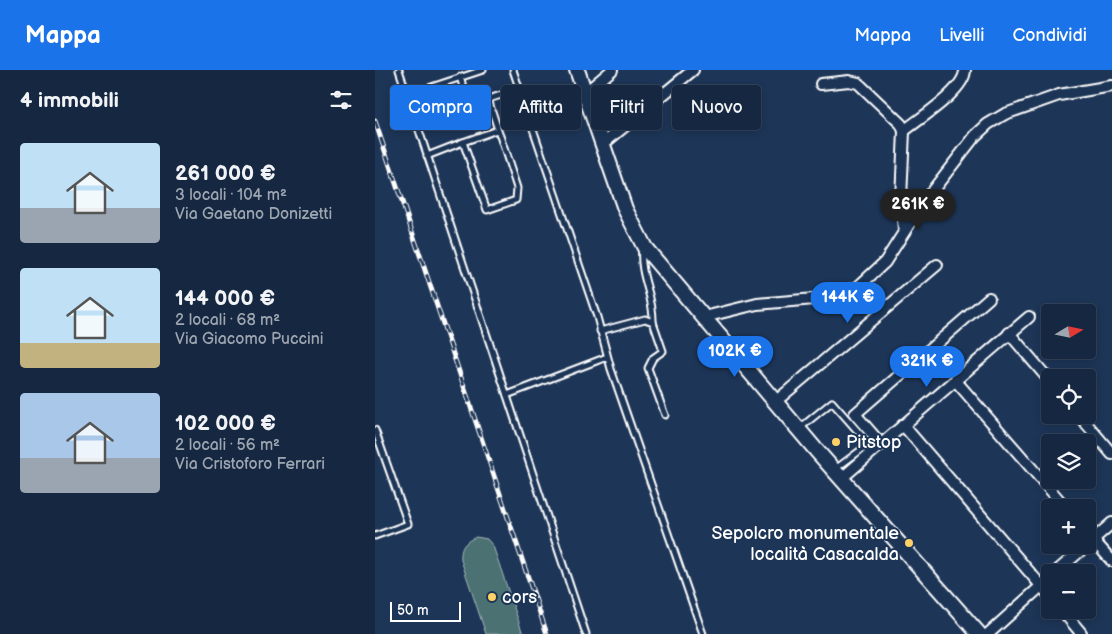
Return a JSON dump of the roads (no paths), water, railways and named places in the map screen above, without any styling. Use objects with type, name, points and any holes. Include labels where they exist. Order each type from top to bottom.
[{"type":"main road","points":[[577,70],[627,215],[643,245],[798,429],[979,634]]},
{"type":"street","points":[[585,93],[612,70]]},
{"type":"street","points":[[603,144],[693,70]]},
{"type":"street","points":[[904,130],[956,89],[964,79],[965,70]]},
{"type":"street","points":[[821,84],[849,81],[858,83],[897,118],[904,130],[901,197],[904,230]]},
{"type":"street","points":[[704,317],[751,306],[823,299],[846,293],[865,282],[879,269],[922,204],[975,136],[991,121],[1059,95],[1112,86]]},
{"type":"street","points":[[775,402],[937,265]]},
{"type":"street","points":[[881,444],[855,414],[989,298]]},
{"type":"street","points":[[838,474],[881,444],[1029,317]]},
{"type":"street","points":[[1009,333],[1041,370]]},
{"type":"street","points":[[955,380],[1058,499]]},
{"type":"street","points":[[1087,424],[1112,454]]},
{"type":"street","points":[[903,425],[1041,586],[988,634]]},
{"type":"street","points":[[1096,535],[1112,523]]},
{"type":"street","points":[[1096,546],[1112,561]]},
{"type":"street","points":[[1064,564],[1075,554]]},
{"type":"street","points":[[1069,619],[1081,633]]},
{"type":"lane","points":[[399,70],[404,85]]},
{"type":"lane","points":[[435,85],[460,77],[466,73],[483,70]]},
{"type":"lane","points":[[513,70],[518,85]]},
{"type":"lane","points":[[460,77],[463,85]]},
{"type":"lane","points":[[463,142],[487,210],[516,200],[517,188],[491,110]]},
{"type":"lane","points":[[419,130],[586,634]]},
{"type":"lane","points":[[427,156],[497,130]]},
{"type":"lane","points":[[533,130],[607,357],[703,634]]},
{"type":"lane","points":[[643,245],[641,265],[653,311],[653,322],[663,351],[653,358],[648,368],[665,415]]},
{"type":"lane","points":[[600,331],[645,319],[653,322]]},
{"type":"lane","points":[[507,395],[607,357]]},
{"type":"lane","points":[[798,429],[832,402],[869,444],[838,474]]},
{"type":"lane","points":[[375,430],[408,524],[375,536]]},
{"type":"railway","points":[[375,121],[547,634]]},
{"type":"place","name":"Pitstop","points":[[836,442]]},
{"type":"place","name":"Sepolcro monumentale località Casacalda","points":[[909,543]]},
{"type":"place","name":"cors","points":[[492,597]]}]
